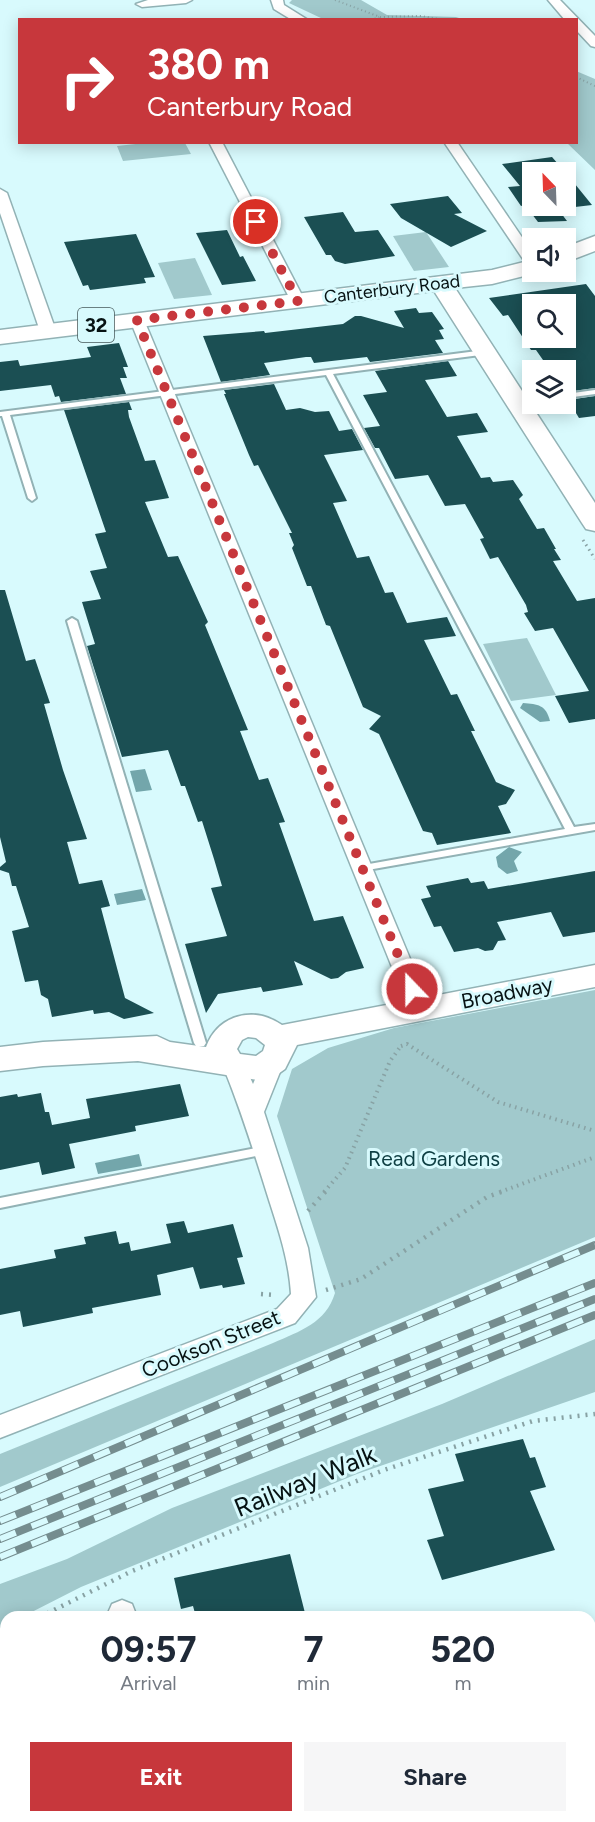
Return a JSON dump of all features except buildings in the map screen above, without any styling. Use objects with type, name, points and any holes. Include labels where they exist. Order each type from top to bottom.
[{"type":"main road","points":[[576,251],[595,243]]},
{"type":"main road","name":"Canterbury Road","points":[[0,337],[441,284],[492,277],[522,270]]},
{"type":"main road","points":[[441,284],[485,352],[522,396]]},
{"type":"main road","points":[[534,414],[595,523]]},
{"type":"street","points":[[149,18],[141,2],[186,0]]},
{"type":"street","points":[[275,0],[278,7],[298,18]]},
{"type":"street","points":[[554,0],[570,18]]},
{"type":"street","points":[[578,25],[595,44]]},
{"type":"street","points":[[216,144],[298,301]]},
{"type":"street","points":[[451,144],[522,247]]},
{"type":"street","points":[[0,193],[48,331]]},
{"type":"street","points":[[137,320],[420,1009]]},
{"type":"street","name":"Broadway","points":[[275,1053],[383,1016],[595,976]]},
{"type":"street","points":[[0,1059],[43,1054],[138,1049],[221,1053],[228,1034],[244,1026],[265,1028],[275,1053],[253,1111]]},
{"type":"street","name":"Cookson Street","points":[[0,1427],[286,1316],[304,1297],[303,1271],[253,1111],[221,1053]]},
{"type":"lane","points":[[32,498],[2,414],[485,352]]},
{"type":"lane","points":[[328,372],[571,831]]},
{"type":"lane","points":[[576,395],[595,392]]},
{"type":"lane","points":[[72,621],[221,1053]]},
{"type":"lane","points":[[362,868],[595,827]]},
{"type":"lane","points":[[0,1203],[266,1150]]},
{"type":"path","points":[[335,0],[380,17]]},
{"type":"path","points":[[377,18],[422,16],[434,18]]},
{"type":"path","points":[[578,78],[595,86]]},
{"type":"path","points":[[291,1232],[345,1168],[390,1061],[401,1046],[407,1044],[498,1102],[595,1131]]},
{"type":"path","points":[[261,1294],[304,1297],[360,1279],[487,1197],[595,1157]]},
{"type":"path","name":"Railway Walk","points":[[52,1611],[132,1571],[384,1470],[533,1421],[594,1413]]},
{"type":"green space","points":[[292,0],[361,0],[387,15],[459,18],[321,18],[289,3]]},
{"type":"green space","points":[[578,72],[595,79],[595,170],[568,144],[578,144]]},
{"type":"green space","points":[[186,144],[191,154],[123,161],[117,146]]},
{"type":"green space","points":[[426,232],[449,267],[414,271],[393,236]]},
{"type":"green space","points":[[195,258],[212,295],[174,299],[158,263]]},
{"type":"green space","points":[[527,638],[556,695],[511,701],[483,644]]},
{"type":"green space","name":"Read Gardens","points":[[595,990],[595,1237],[0,1487],[0,1454],[283,1339],[311,1325],[325,1312],[335,1293],[277,1116],[292,1069],[328,1048],[394,1028]]},
{"type":"green space","points":[[595,1339],[595,1392],[357,1474],[81,1587],[34,1611],[0,1611],[0,1584],[67,1559],[172,1508],[442,1404]]},
{"type":"shaded area","points":[[523,703],[541,706],[550,721],[540,722],[520,708]]},
{"type":"shaded area","points":[[145,769],[152,790],[136,792],[130,771]]},
{"type":"shaded area","points":[[509,847],[522,852],[514,861],[518,871],[507,874],[498,867],[496,857]]},
{"type":"shaded area","points":[[142,889],[146,900],[117,905],[114,894]]},
{"type":"shaded area","points":[[139,1154],[142,1166],[98,1174],[95,1163]]},
{"type":"railway","points":[[0,1497],[595,1245]]},
{"type":"railway","points":[[0,1521],[595,1283]]},
{"type":"railway","points":[[0,1539],[595,1299]]},
{"type":"railway","points":[[0,1557],[595,1315]]},
{"type":"route","points":[[256,222],[298,301],[137,320],[412,989]]}]
